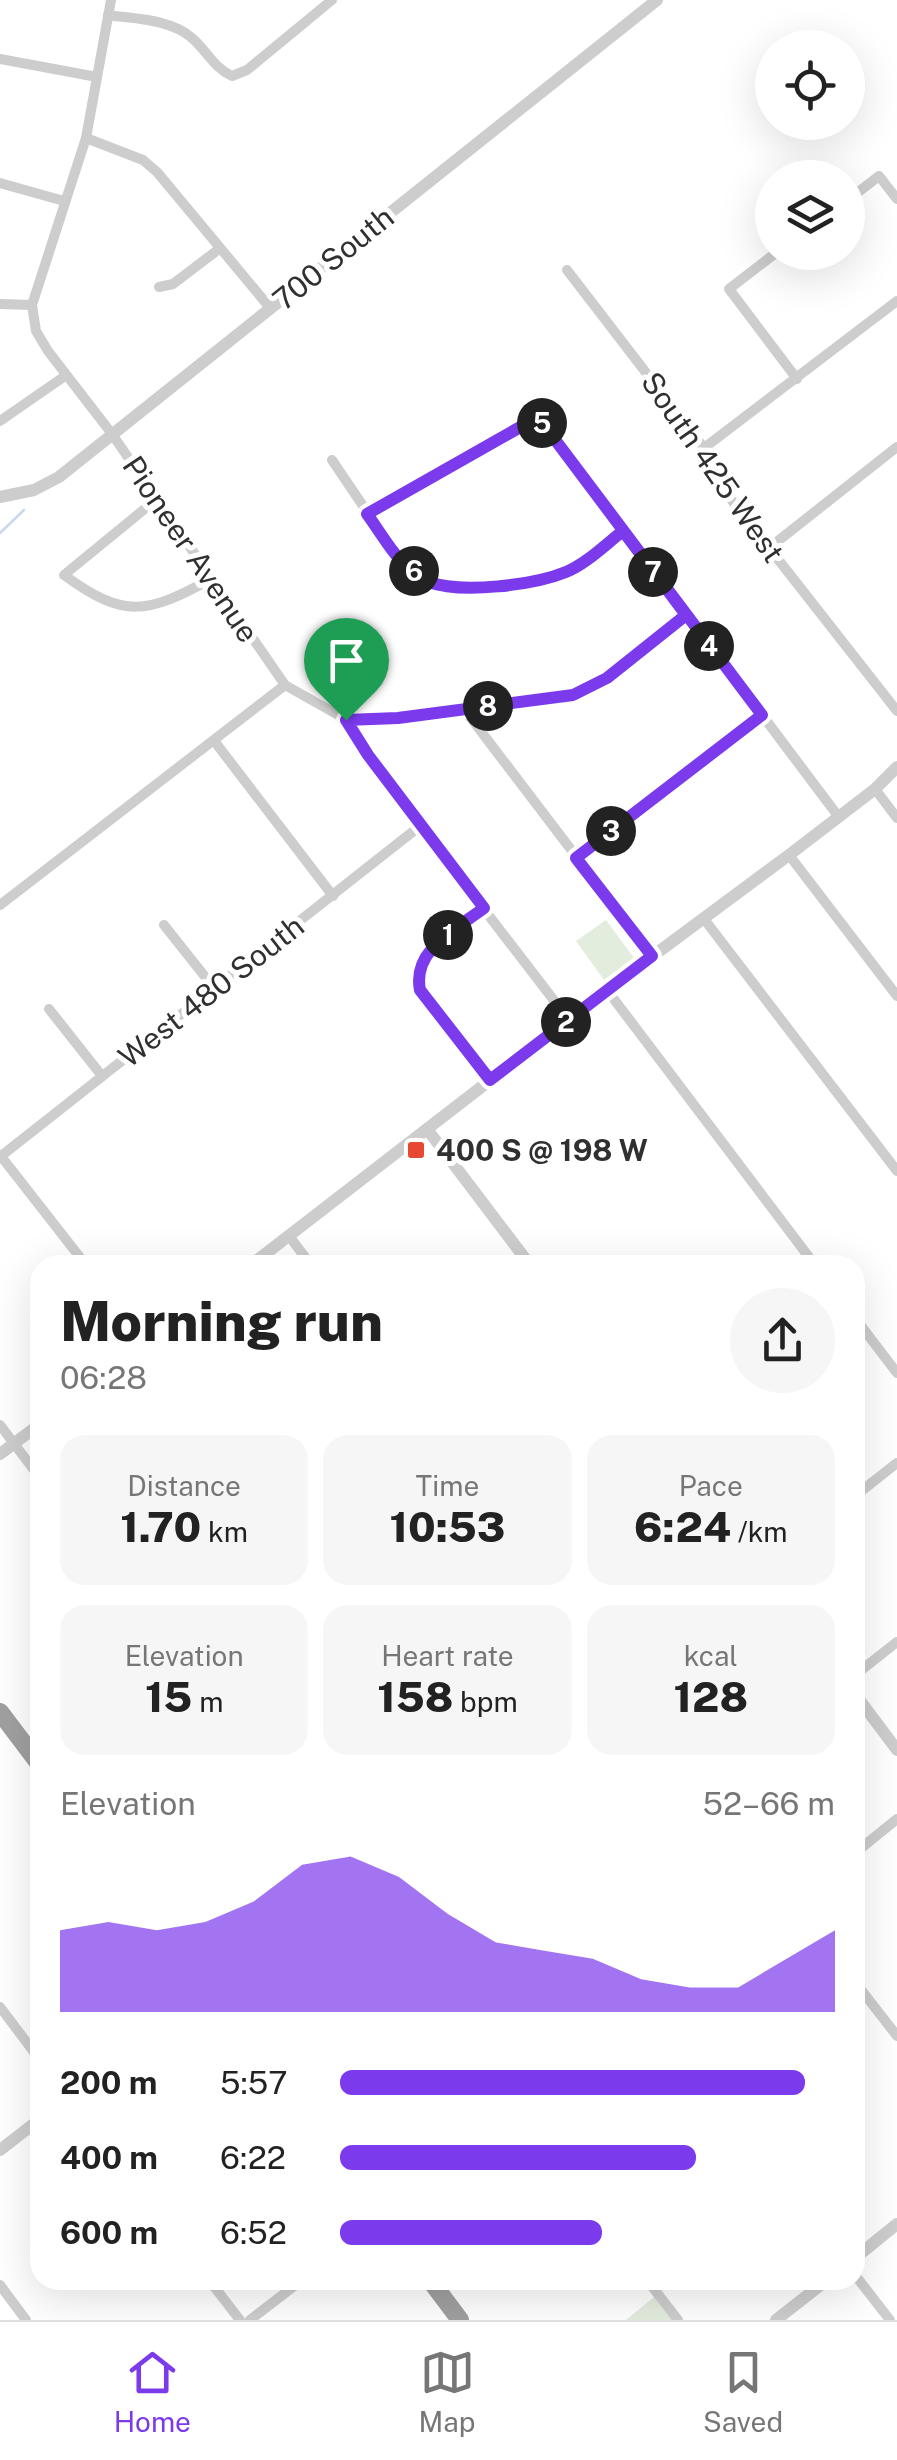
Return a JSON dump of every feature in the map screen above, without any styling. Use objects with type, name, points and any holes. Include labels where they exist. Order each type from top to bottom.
[{"type":"highway","points":[[0,1712],[30,1752]]},
{"type":"highway","points":[[438,2290],[460,2320]]},
{"type":"street","points":[[0,304],[32,305],[86,138],[111,0]]},
{"type":"street","points":[[108,15],[174,27],[190,36],[220,70],[232,76],[247,70],[332,0]]},
{"type":"street","name":"700 South","points":[[0,498],[34,490],[59,477],[657,0]]},
{"type":"street","points":[[0,59],[97,77]]},
{"type":"street","points":[[86,138],[143,160],[158,172],[271,308]]},
{"type":"street","points":[[865,187],[880,176],[897,199]]},
{"type":"street","points":[[0,183],[64,201]]},
{"type":"street","points":[[159,287],[173,284],[219,249]]},
{"type":"street","points":[[755,269],[729,289],[797,379]]},
{"type":"street","name":"South 425 West","points":[[567,270],[704,448],[708,470],[897,711]]},
{"type":"street","points":[[704,448],[897,300]]},
{"type":"street","name":"Pioneer Avenue","points":[[32,305],[36,331],[65,376],[158,498],[285,685],[346,720],[420,826],[569,1020]]},
{"type":"street","points":[[0,422],[65,376]]},
{"type":"street","points":[[367,514],[538,417],[838,816]]},
{"type":"street","points":[[770,548],[897,447]]},
{"type":"street","points":[[332,460],[401,562],[428,581],[461,587],[521,583],[568,572],[623,531]]},
{"type":"street","points":[[158,498],[64,575],[107,604],[138,607],[174,599],[211,579]]},
{"type":"street","points":[[346,720],[398,718],[573,695],[607,678],[686,615]]},
{"type":"street","points":[[0,905],[285,685]]},
{"type":"street","points":[[464,709],[652,956]]},
{"type":"street","points":[[576,858],[762,715]]},
{"type":"street","points":[[214,742],[333,896]]},
{"type":"street","points":[[264,1255],[789,855],[874,789],[897,766]]},
{"type":"street","points":[[874,789],[897,818]]},
{"type":"street","name":"West 480 South","points":[[0,1155],[420,826]]},
{"type":"street","points":[[789,855],[897,996]]},
{"type":"street","points":[[484,908],[423,956],[417,976],[420,990],[490,1080]]},
{"type":"street","points":[[704,919],[897,1171]]},
{"type":"street","points":[[164,925],[214,988]]},
{"type":"street","points":[[607,990],[807,1255]]},
{"type":"street","points":[[50,1009],[102,1076]]},
{"type":"street","points":[[427,1130],[522,1255]]},
{"type":"street","points":[[0,1155],[78,1255]]},
{"type":"street","points":[[289,1236],[303,1255]]},
{"type":"street","points":[[865,1331],[897,1374]]},
{"type":"street","points":[[0,1425],[30,1465]]},
{"type":"street","points":[[0,1454],[30,1432]]},
{"type":"street","points":[[865,1489],[896,1466]]},
{"type":"street","points":[[865,1667],[897,1642]]},
{"type":"street","points":[[865,1707],[897,1750]]},
{"type":"street","points":[[865,1845],[897,1819]]},
{"type":"street","points":[[865,1995],[897,2036]]},
{"type":"street","points":[[0,2007],[30,2047]]},
{"type":"street","points":[[0,2150],[30,2127]]},
{"type":"street","points":[[865,2250],[897,2224]]},
{"type":"street","points":[[0,2285],[26,2320]]},
{"type":"street","points":[[865,2289],[890,2320]]},
{"type":"street","points":[[217,2290],[240,2320]]},
{"type":"street","points":[[250,2320],[289,2290]]},
{"type":"street","points":[[655,2290],[678,2320]]},
{"type":"street","points":[[776,2320],[814,2290]]},
{"type":"green space","points":[[606,920],[634,958],[604,980],[576,941]]},
{"type":"green space","points":[[654,2297],[672,2320],[626,2320]]},
{"type":"waterway","points":[[0,533],[24,510]]},
{"type":"place","name":"400 S @ 198 W","points":[[416,1150]]},
{"type":"route","points":[[538,417],[762,715],[576,858],[652,956],[490,1080],[420,990],[417,976],[423,956],[484,908],[420,826],[346,720],[398,718],[573,695],[607,678],[686,615],[623,531],[568,572],[521,583],[461,587],[428,581],[401,562],[367,514],[538,417]]}]
